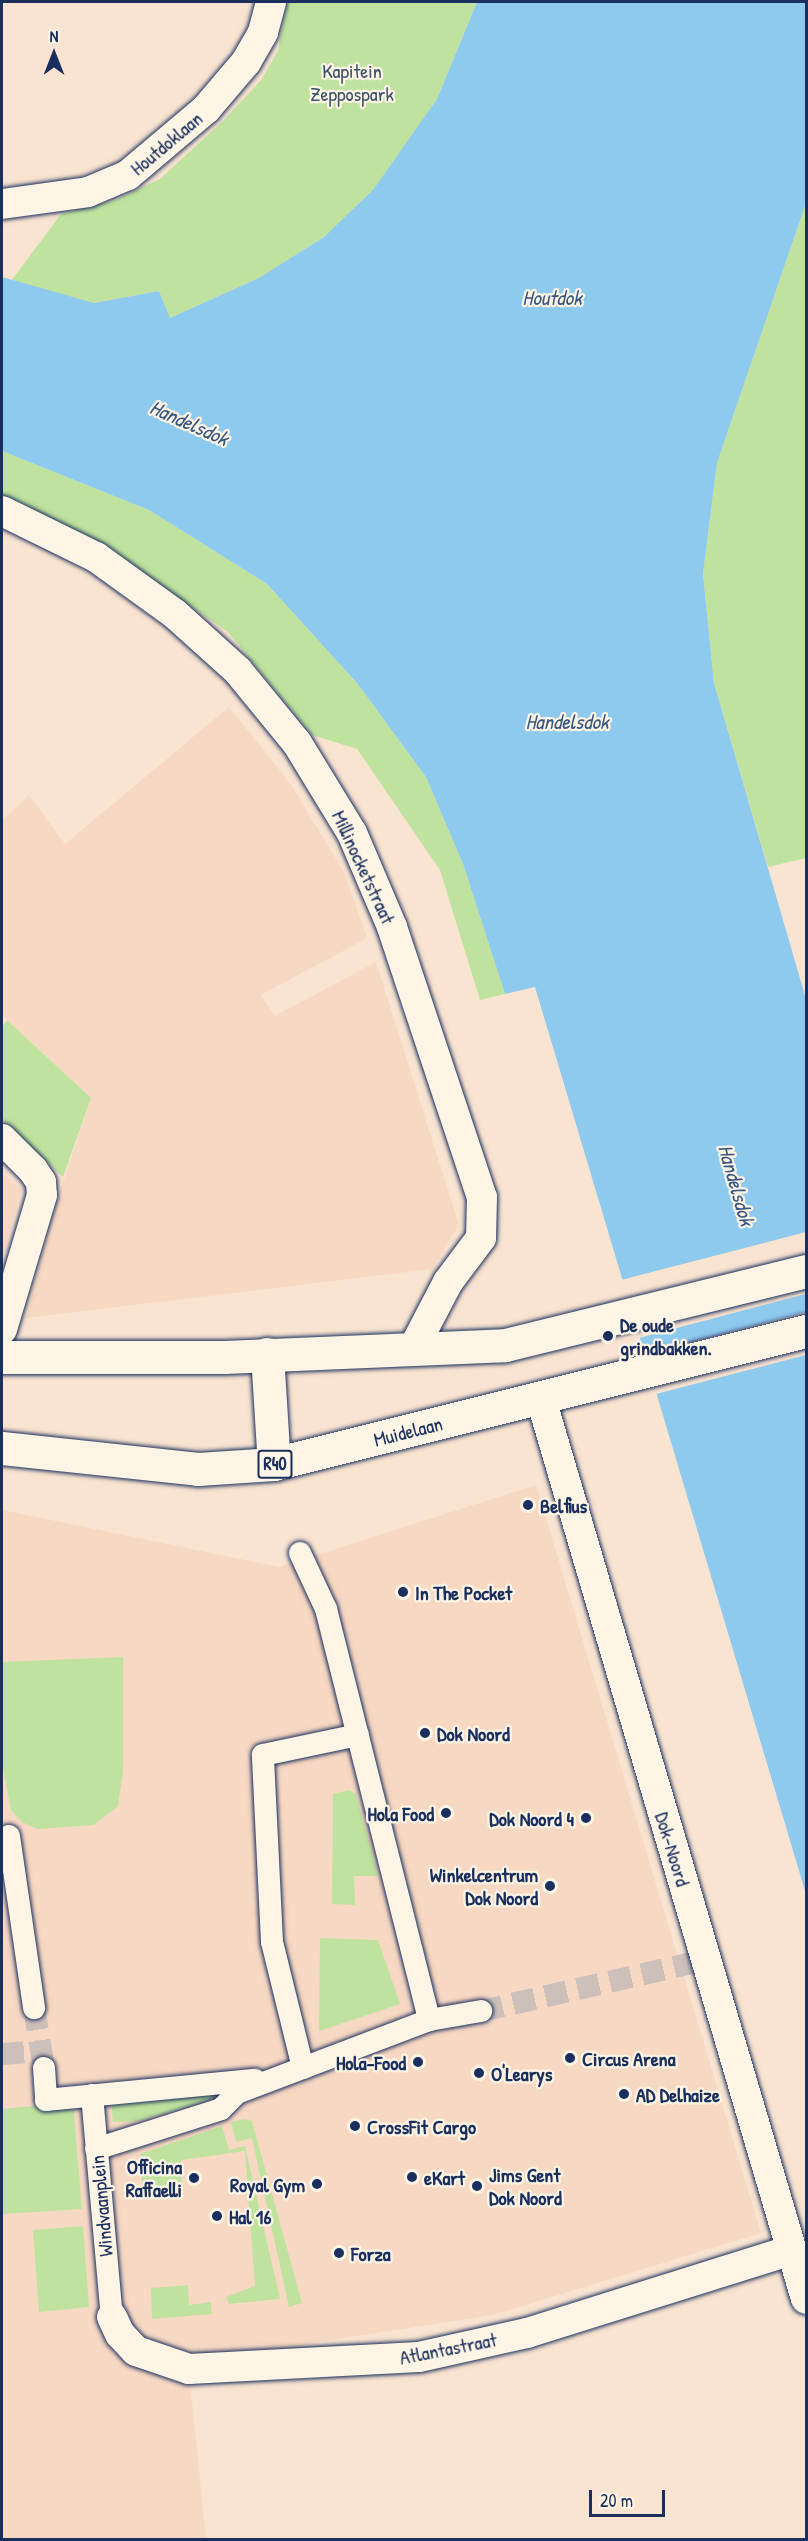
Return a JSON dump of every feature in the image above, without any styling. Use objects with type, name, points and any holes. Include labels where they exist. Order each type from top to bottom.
[{"type":"main road","points":[[2,1357],[267,1354],[505,1345],[579,1329],[807,1272]]},
{"type":"main road","name":"Muidelaan","points":[[2,1448],[198,1469],[274,1464],[807,1332]]},
{"type":"main road","points":[[267,1354],[274,1464]]},
{"type":"street","name":"Houtdoklaan","points":[[2,204],[88,192],[128,175],[206,110],[246,62],[263,32],[271,2]]},
{"type":"street","name":"Millinocketstraat","points":[[2,511],[96,557],[175,614],[230,664],[297,743],[352,833],[392,927],[482,1197],[481,1239],[460,1266],[413,1349]]},
{"type":"street","points":[[2,1139],[41,1182],[42,1195],[2,1329]]},
{"type":"street","name":"Dok-Noord","points":[[541,1398],[807,2299]]},
{"type":"street","points":[[300,1553],[326,1610],[429,2020]]},
{"type":"street","points":[[303,2068],[272,1942],[263,1755],[358,1735]]},
{"type":"street","points":[[9,1836],[34,2008]]},
{"type":"street","points":[[96,2149],[221,2109],[237,2092],[429,2020],[481,2011]]},
{"type":"street","points":[[44,2068],[46,2100],[274,2079]]},
{"type":"street","name":"Windvaanplein","points":[[92,2096],[112,2317]]},
{"type":"street","name":"Atlantastraat","points":[[112,2317],[120,2334],[136,2350],[189,2369],[419,2357],[527,2333],[792,2250]]},
{"type":"shaded area","points":[[229,707],[290,783],[344,872],[367,938],[261,995],[275,1016],[376,962],[459,1225],[432,1269],[26,1318],[53,1213],[91,1098],[2,1015],[2,821],[29,795],[65,844]]},
{"type":"shaded area","points":[[2,1172],[21,1190],[2,1261]]},
{"type":"shaded area","name":"Dok Noord","points":[[536,1485],[761,2233],[493,2315],[310,2343],[190,2382],[206,2539],[2,2540],[2,1510],[279,1567]]},
{"type":"green space","name":"Kapitein Zeppospark","points":[[287,2],[477,2],[437,99],[373,191],[324,237],[259,278],[170,318],[159,291],[94,303],[11,281],[61,214],[113,201],[160,179],[222,122],[261,80],[278,51]]},
{"type":"green space","points":[[806,203],[806,858],[768,867],[714,683],[703,574],[717,463]]},
{"type":"green space","points":[[2,451],[149,510],[267,584],[357,683],[426,777],[463,864],[505,994],[480,1000],[440,870],[357,749],[312,735],[228,632],[123,560],[2,502]]},
{"type":"green space","points":[[7,1020],[91,1098],[63,1177],[2,1119],[2,1027]]},
{"type":"green space","points":[[123,1657],[123,1771],[118,1806],[94,1825],[37,1829],[22,1822],[11,1810],[2,1763],[2,1662]]},
{"type":"green space","points":[[349,1790],[356,1794],[378,1876],[354,1876],[355,1905],[332,1904],[333,1794]]},
{"type":"green space","points":[[320,1938],[378,1940],[400,2004],[319,2031]]},
{"type":"green space","points":[[236,2093],[138,2121],[113,2122],[111,2099]]},
{"type":"green space","points":[[73,2102],[82,2209],[3,2214],[2,2109]]},
{"type":"green space","points":[[244,2119],[252,2121],[302,2303],[289,2307],[252,2138],[236,2142],[231,2122]]},
{"type":"green space","points":[[222,2126],[229,2150],[245,2146],[280,2299],[229,2304],[226,2297],[255,2286],[245,2151],[181,2160],[182,2194],[143,2196],[140,2154]]},
{"type":"green space","points":[[83,2226],[89,2307],[39,2312],[33,2230]]},
{"type":"green space","points":[[188,2285],[189,2305],[211,2302],[212,2314],[152,2319],[151,2288]]},
{"type":"water","name":"Handelsdok","points":[[477,2],[806,2],[806,203],[717,463],[703,574],[714,683],[806,999],[806,1894],[535,987],[505,994],[463,864],[426,777],[357,683],[267,584],[149,510],[2,451],[2,277],[94,303],[159,291],[170,318],[259,278],[324,237],[373,190],[437,99]]},
{"type":"pier","points":[[806,1232],[806,1294],[639,1338],[621,1280]]},
{"type":"pier","points":[[806,1312],[806,1355],[656,1394],[644,1354]]},
{"type":"tunnel","points":[[481,2011],[706,1960]]},
{"type":"tunnel","points":[[34,2008],[44,2068]]},
{"type":"tunnel","points":[[2,2054],[41,2051]]},
{"type":"place","name":"De oude grindbakken.","points":[[608,1336]]},
{"type":"place","name":"Belfius","points":[[528,1505]]},
{"type":"place","name":"In The Pocket","points":[[403,1592]]},
{"type":"place","name":"Dok Noord","points":[[425,1733]]},
{"type":"place","name":"Hola Food","points":[[446,1813]]},
{"type":"place","name":"Dok Noord 4","points":[[586,1818]]},
{"type":"place","name":"Winkelcentrum Dok Noord","points":[[550,1886]]},
{"type":"place","name":"Circus Arena","points":[[570,2058]]},
{"type":"place","name":"Hola-Food","points":[[418,2062]]},
{"type":"place","name":"O'Learys","points":[[479,2073]]},
{"type":"place","name":"AD Delhaize","points":[[624,2094]]},
{"type":"place","name":"CrossFit Cargo","points":[[355,2126]]},
{"type":"place","name":"eKart","points":[[412,2177]]},
{"type":"place","name":"Officina Raffaelli","points":[[194,2178]]},
{"type":"place","name":"Royal Gym","points":[[317,2184]]},
{"type":"place","name":"Jims Gent Dok Noord","points":[[477,2186]]},
{"type":"place","name":"Hal 16","points":[[217,2216]]},
{"type":"place","name":"Forza","points":[[339,2253]]},
{"type":"water label","name":"Houtdok","points":[[552,298]]}]
